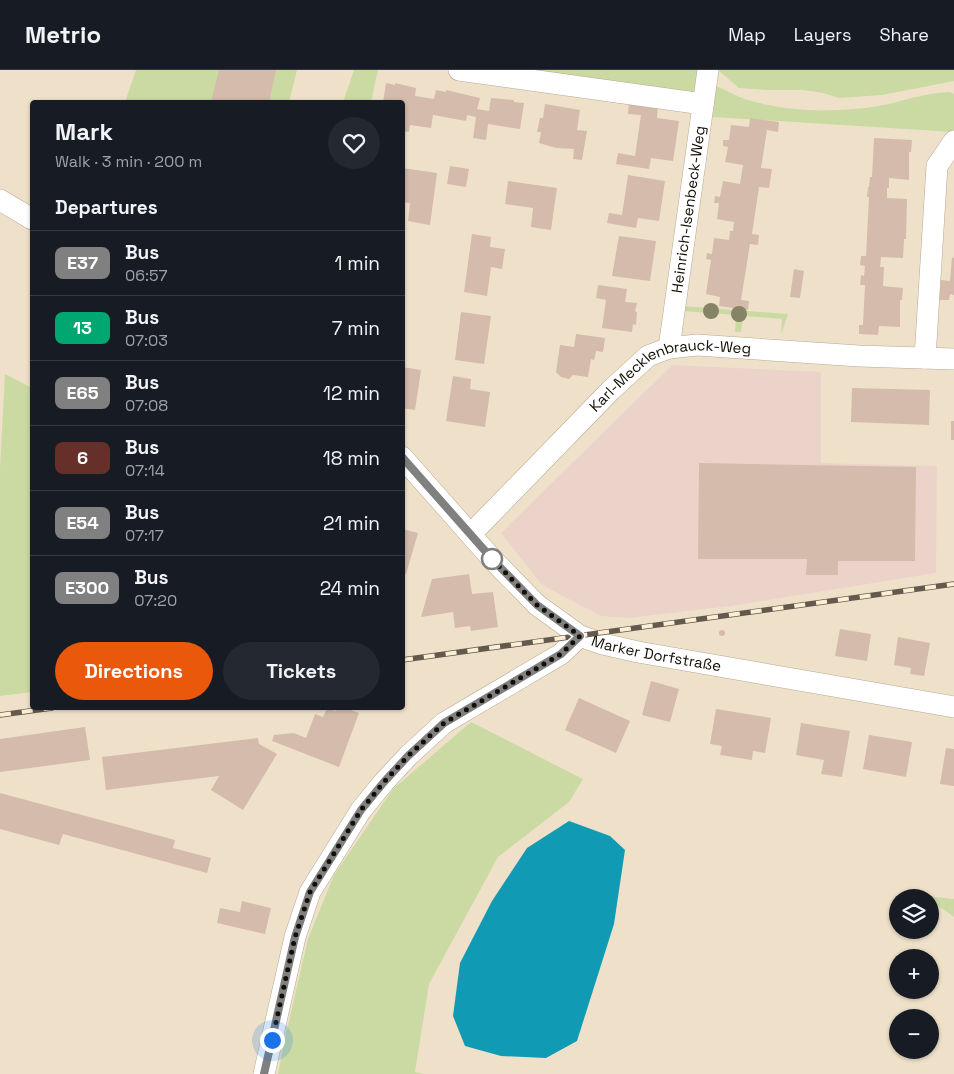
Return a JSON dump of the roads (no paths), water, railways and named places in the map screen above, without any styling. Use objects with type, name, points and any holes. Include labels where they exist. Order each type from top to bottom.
[{"type":"street","points":[[459,70],[702,104]]},
{"type":"street","name":"Heinrich-Isenbeck-Weg","points":[[668,348],[708,70]]},
{"type":"street","points":[[925,358],[938,166],[954,141]]},
{"type":"street","points":[[0,200],[30,219]]},
{"type":"street","name":"Karl-Mecklenbrauck-Weg","points":[[471,534],[611,390],[648,356],[668,348],[697,345],[859,356],[954,359]]},
{"type":"street","name":"Marker Dorfstraße","points":[[405,460],[494,561],[537,605],[580,636],[602,644],[638,652],[954,707]]},
{"type":"street","points":[[264,1074],[295,937],[310,892],[361,810],[408,756],[444,723],[561,654],[580,636]]},
{"type":"water","points":[[569,821],[610,836],[625,850],[614,924],[577,1041],[546,1058],[501,1056],[465,1046],[453,1016],[460,963],[492,901],[527,848]]},
{"type":"railway","points":[[405,660],[954,584]]},
{"type":"railway","points":[[0,715],[37,710]]}]
